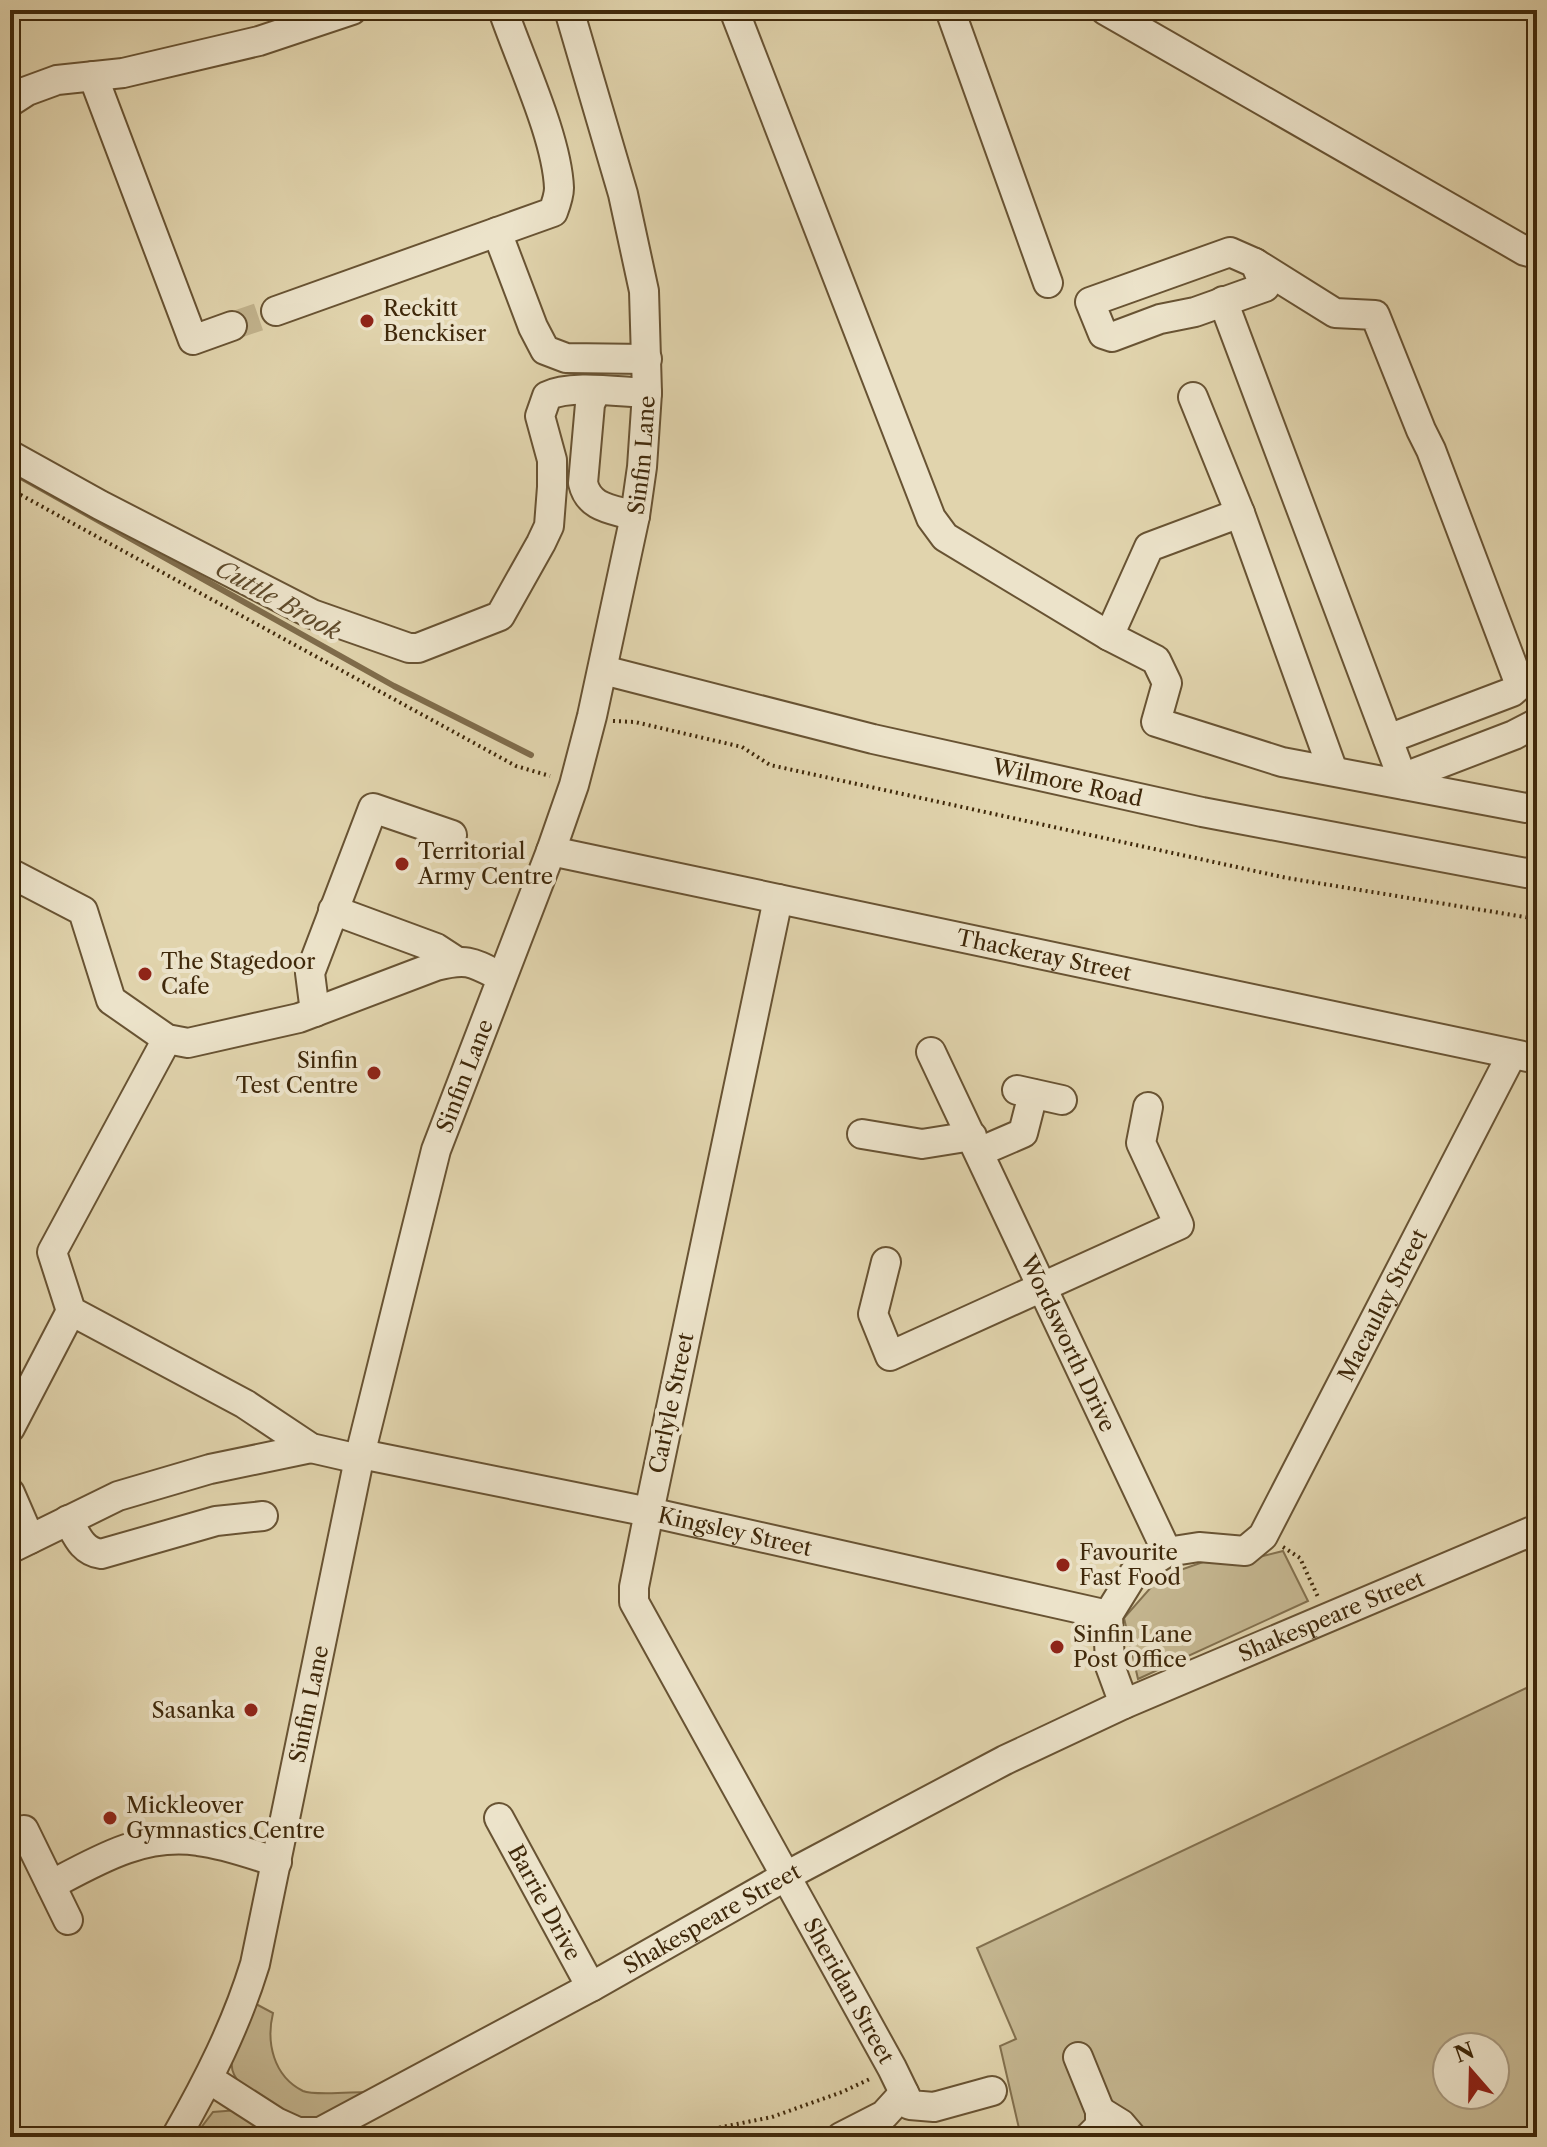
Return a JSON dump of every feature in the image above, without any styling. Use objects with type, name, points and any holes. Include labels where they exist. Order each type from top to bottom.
[{"type":"street","points":[[10,102],[27,91],[57,80],[123,73],[259,41],[352,10]]},
{"type":"street","points":[[276,311],[553,212],[559,185],[547,133],[503,10]]},
{"type":"street","name":"Sinfin Lane","points":[[176,2137],[209,2079],[240,2012],[255,1964],[360,1457],[436,1150],[574,785],[603,670],[635,516],[647,393],[644,291],[626,208],[569,10]]},
{"type":"street","points":[[734,10],[931,518],[945,537],[1109,636],[1156,660],[1167,683],[1156,722],[1282,762],[1404,781],[1526,808],[1537,807]]},
{"type":"street","points":[[950,10],[1048,283]]},
{"type":"street","points":[[1105,10],[1525,251],[1537,254]]},
{"type":"street","points":[[93,76],[193,340],[232,326]]},
{"type":"street","points":[[497,232],[533,327],[545,350],[566,358],[647,359]]},
{"type":"street","points":[[1255,263],[1265,287],[1112,337],[1103,334],[1090,302],[1230,252],[1255,263],[1335,313],[1375,315],[1445,485],[1520,685],[1512,692],[1388,739]]},
{"type":"street","points":[[1223,301],[1404,781]]},
{"type":"street","points":[[596,391],[590,404],[583,483],[585,493],[590,501],[603,507],[635,516]]},
{"type":"street","points":[[10,455],[312,614],[409,648],[418,648],[500,616],[549,526],[552,460],[540,416],[547,396],[555,392],[647,393]]},
{"type":"street","points":[[1193,397],[1240,513],[1333,771]]},
{"type":"street","points":[[1109,636],[1149,547],[1240,513]]},
{"type":"street","name":"Wilmore Road","points":[[603,670],[873,739],[1202,812],[1537,875]]},
{"type":"street","points":[[1404,781],[1537,723]]},
{"type":"street","points":[[315,1012],[310,973],[373,808],[452,835]]},
{"type":"street","name":"Thackeray Street","points":[[551,851],[1525,1057]]},
{"type":"street","points":[[10,873],[83,911],[111,1000],[167,1039],[188,1043],[315,1012],[456,961],[469,961],[501,977]]},
{"type":"street","name":"Carlyle Street","points":[[778,899],[649,1512],[634,1587],[634,1602],[786,1876]]},
{"type":"street","points":[[333,910],[436,948],[456,961]]},
{"type":"street","points":[[167,1039],[52,1252],[71,1311],[245,1404],[311,1448]]},
{"type":"street","name":"Wordsworth Drive","points":[[931,1052],[1167,1552]]},
{"type":"street","name":"Macaulay Street","points":[[1254,1544],[1525,1057]]},
{"type":"street","points":[[862,1134],[922,1144],[975,1144],[1023,1133],[1025,1092],[1062,1100]]},
{"type":"street","points":[[886,1262],[873,1314],[890,1356],[1179,1225],[1141,1143],[1148,1107]]},
{"type":"street","points":[[10,1428],[71,1311]]},
{"type":"street","points":[[10,1493],[20,1544],[118,1496],[210,1469],[311,1448]]},
{"type":"street","name":"Kingsley Street","points":[[311,1448],[649,1512],[1108,1615]]},
{"type":"street","points":[[68,1520],[81,1544],[90,1552],[101,1554],[216,1521],[263,1516]]},
{"type":"street","name":"Shakespeare Street","points":[[209,2079],[299,2135],[320,2132],[591,1987],[786,1876],[1005,1760],[1124,1704],[1537,1529]]},
{"type":"street","points":[[1124,1704],[1110,1666],[1108,1615],[1134,1573],[1167,1552],[1254,1544]]},
{"type":"street","name":"Barrie Drive","points":[[499,1818],[591,1987]]},
{"type":"street","points":[[24,1830],[68,1920]]},
{"type":"street","points":[[51,1885],[110,1854],[142,1843],[168,1839],[215,1844],[277,1862]]},
{"type":"street","name":"Sheridan Street","points":[[786,1876],[907,2099]]},
{"type":"street","points":[[1078,2057],[1100,2111],[1100,2126],[1089,2137]]},
{"type":"street","points":[[841,2137],[907,2099],[934,2107],[992,2091]]},
{"type":"street","points":[[1100,2111],[1121,2124],[1132,2137]]},
{"type":"path","points":[[10,489],[516,766],[550,777],[554,763]]},
{"type":"path","points":[[592,716],[620,723],[635,722],[742,747],[770,765],[1272,875],[1537,919]]},
{"type":"path","points":[[1254,1544],[1300,1558],[1327,1618]]},
{"type":"path","points":[[672,2137],[772,2117],[842,2092],[892,2068]]},
{"type":"shaded area","points":[[1283,1551],[1308,1601],[1138,1679],[1124,1618],[1160,1577],[1206,1561],[1235,1563]]},
{"type":"shaded area","points":[[1537,1683],[1537,2137],[1021,2137],[1000,2046],[1016,2039],[977,1948]]},
{"type":"shaded area","points":[[256,2004],[273,2013],[271,2035],[274,2057],[293,2085],[316,2093],[367,2092],[335,2113],[313,2119],[283,2112],[253,2095],[241,2085],[232,2062]]},
{"type":"shaded area","points":[[238,2110],[266,2133],[266,2137],[194,2137],[213,2112]]},
{"type":"waterway","name":"Cuttle Brook","points":[[10,471],[394,686],[531,755]]},
{"type":"tunnel","points":[[232,326],[276,311]]},
{"type":"place","name":"Reckitt Benckiser","points":[[367,321]]},
{"type":"place","name":"Territorial Army Centre","points":[[402,864]]},
{"type":"place","name":"The Stagedoor Cafe","points":[[145,974]]},
{"type":"place","name":"Sinfin Test Centre","points":[[374,1073]]},
{"type":"place","name":"Favourite Fast Food","points":[[1063,1565]]},
{"type":"place","name":"Sinfin Lane Post Office","points":[[1057,1647]]},
{"type":"place","name":"Sasanka","points":[[251,1710]]},
{"type":"place","name":"Mickleover Gymnastics Centre","points":[[110,1818]]}]
